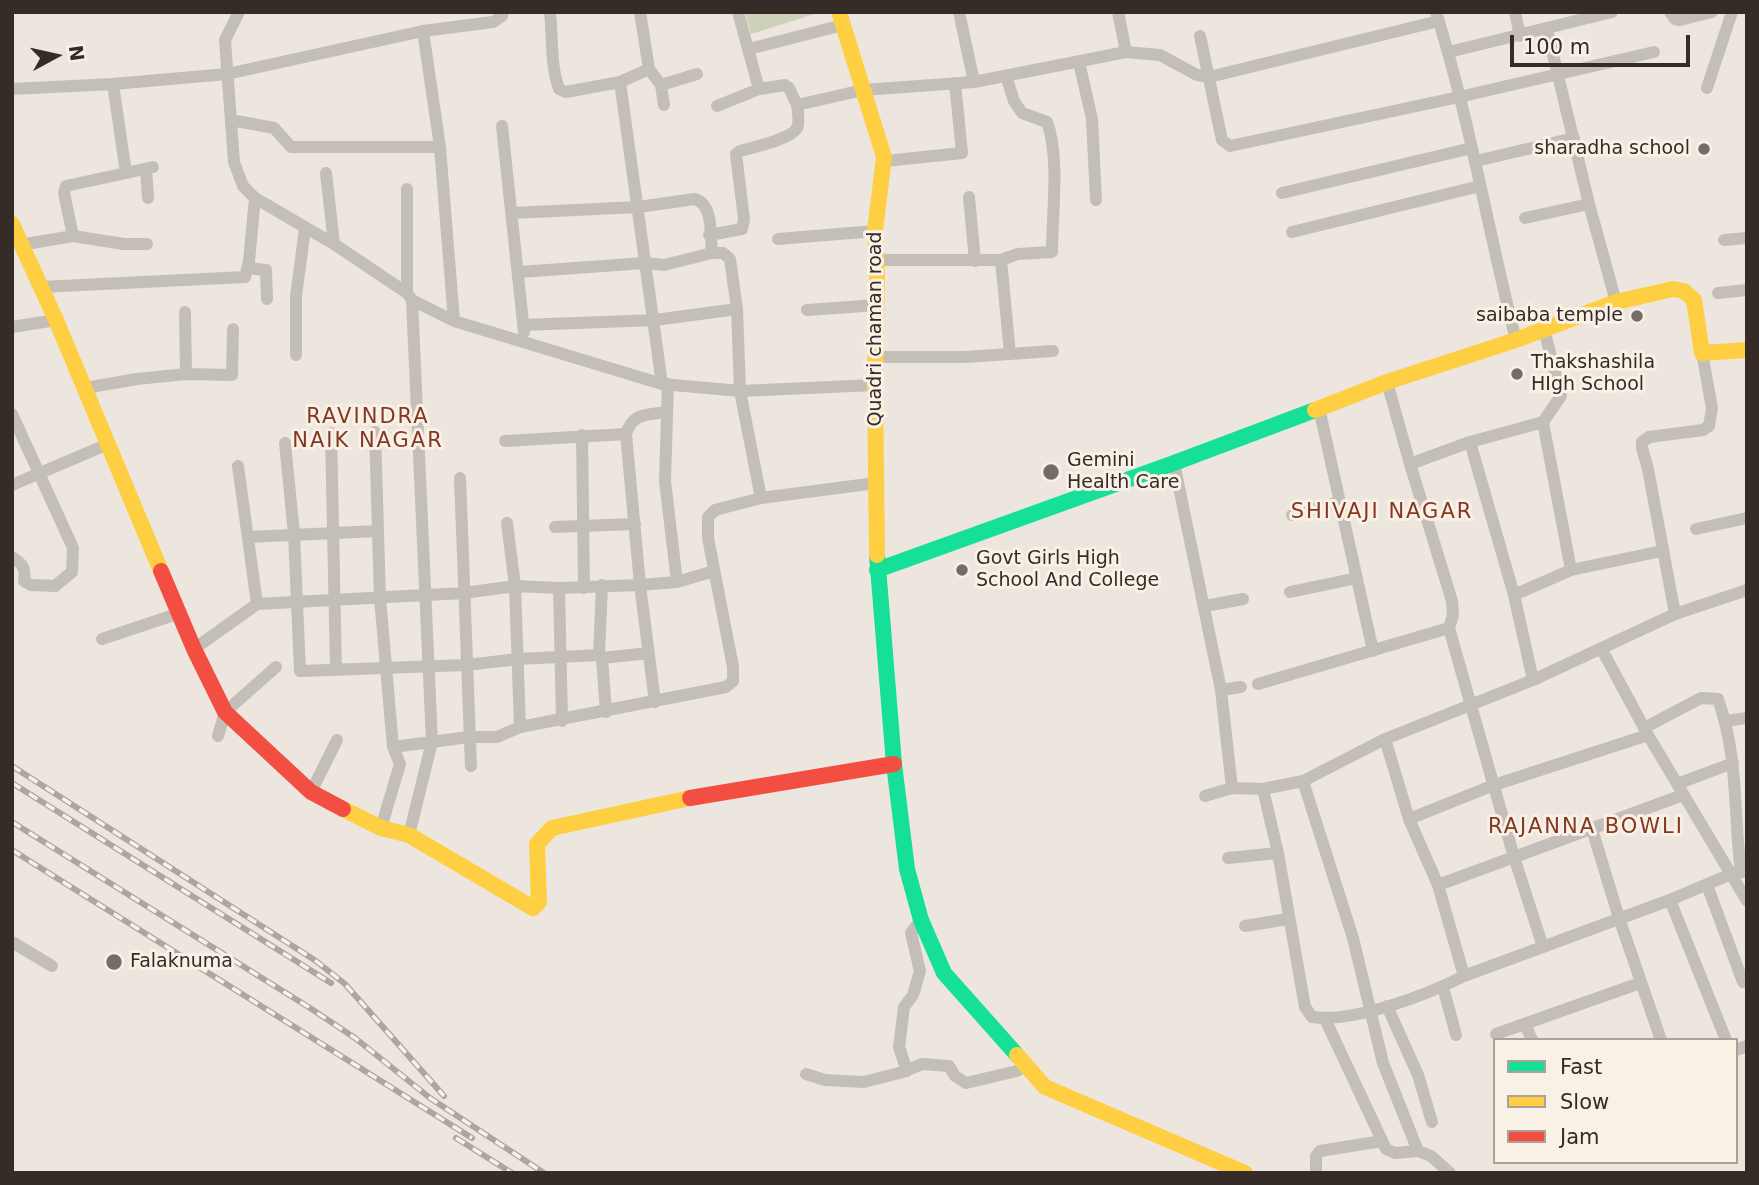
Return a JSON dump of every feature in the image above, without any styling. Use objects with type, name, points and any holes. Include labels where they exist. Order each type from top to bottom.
[{"type":"street","points":[[239,12],[225,40],[234,162],[238,178],[255,198],[334,244],[409,297],[454,321],[665,384],[740,391],[875,385]]},
{"type":"street","points":[[12,89],[113,85],[227,74],[423,31],[493,22],[502,16],[503,12]]},
{"type":"street","points":[[550,12],[550,43],[559,89],[566,92],[620,82],[649,69]]},
{"type":"street","points":[[640,12],[649,69],[661,85],[664,105]]},
{"type":"street","points":[[738,12],[759,89]]},
{"type":"street","points":[[960,12],[974,82]]},
{"type":"street","points":[[1118,12],[1126,51]]},
{"type":"street","points":[[1514,12],[1520,36]]},
{"type":"street","points":[[1449,52],[1612,12]]},
{"type":"street","points":[[1670,12],[1675,19],[1680,20],[1712,12]]},
{"type":"street","points":[[1707,88],[1732,12]]},
{"type":"street","points":[[797,106],[863,90],[974,82],[1126,51],[1160,55],[1196,75],[1209,77],[1438,17],[1476,161],[1516,340]]},
{"type":"street","points":[[749,49],[841,19]]},
{"type":"street","name":"Quadri chaman road","points":[[841,19],[885,161],[875,231],[877,570],[894,764],[907,869],[921,920],[944,973],[1045,1087],[1240,1171]]},
{"type":"street","points":[[1547,30],[1616,302]]},
{"type":"street","points":[[423,31],[440,147],[454,321]]},
{"type":"street","points":[[1200,36],[1223,140],[1230,146],[1654,52]]},
{"type":"street","points":[[1079,62],[1092,120],[1096,200]]},
{"type":"street","points":[[661,85],[697,74]]},
{"type":"street","points":[[877,260],[1001,260],[1018,254],[1058,251],[1050,131],[1047,122],[1022,113],[1014,101],[1006,76]]},
{"type":"street","points":[[620,82],[665,384],[665,481],[677,582]]},
{"type":"street","points":[[885,161],[962,153],[955,83]]},
{"type":"street","points":[[113,85],[126,173]]},
{"type":"street","points":[[709,234],[742,229],[744,219],[736,154],[788,136],[797,128],[799,119],[797,106],[785,85],[759,89],[717,106]]},
{"type":"street","points":[[231,120],[274,128],[291,147],[440,147]]},
{"type":"street","points":[[502,126],[519,272],[524,343]]},
{"type":"street","points":[[1476,161],[1574,138]]},
{"type":"street","points":[[1282,193],[1472,148]]},
{"type":"street","points":[[73,236],[64,193],[66,186],[149,168],[148,198]]},
{"type":"street","points":[[327,173],[334,244]]},
{"type":"street","points":[[1292,232],[1480,186]]},
{"type":"street","points":[[407,189],[409,297],[427,595],[432,742],[408,835]]},
{"type":"street","points":[[969,197],[975,261]]},
{"type":"street","points":[[41,287],[245,278],[255,198]]},
{"type":"street","points":[[513,213],[638,207],[695,199],[702,201],[707,208],[712,253]]},
{"type":"street","points":[[1525,218],[1589,204]]},
{"type":"street","points":[[12,224],[56,320],[194,649],[225,712],[311,792],[381,828],[408,835],[533,908],[539,902],[537,844],[552,828],[715,792],[894,764]]},
{"type":"street","points":[[296,355],[296,296],[305,229]]},
{"type":"street","points":[[778,239],[875,231]]},
{"type":"street","points":[[20,245],[73,236],[124,244],[147,244]]},
{"type":"street","points":[[1724,240],[1747,238]]},
{"type":"street","points":[[519,272],[645,263],[664,265],[712,253],[723,253],[730,259],[737,309],[740,391],[761,498]]},
{"type":"street","points":[[1001,260],[1010,354]]},
{"type":"street","points":[[247,268],[266,270],[267,299]]},
{"type":"street","points":[[877,570],[1174,463],[1387,382],[1516,340],[1616,302],[1673,289],[1684,290],[1694,300],[1712,408],[1709,426],[1703,430],[1648,437],[1642,442],[1675,614]]},
{"type":"street","points":[[1718,293],[1747,290]]},
{"type":"street","points":[[807,310],[877,305]]},
{"type":"street","points":[[523,325],[655,320],[737,309]]},
{"type":"street","points":[[185,312],[186,374]]},
{"type":"street","points":[[12,327],[56,320]]},
{"type":"street","points":[[85,388],[186,374],[232,375],[233,329]]},
{"type":"street","points":[[1410,464],[1470,442],[1543,422],[1561,396],[1544,329]]},
{"type":"street","points":[[1702,353],[1747,350]]},
{"type":"street","points":[[876,357],[966,357],[1053,351]]},
{"type":"street","points":[[1387,382],[1452,601],[1453,615],[1449,628],[1514,857],[1543,947]]},
{"type":"street","points":[[1319,408],[1373,651]]},
{"type":"street","points":[[655,702],[640,585],[626,433],[629,423],[635,417],[667,412]]},
{"type":"street","points":[[12,414],[73,548],[72,572],[55,586],[31,585],[24,581],[26,571],[22,564],[12,557]]},
{"type":"street","points":[[1543,422],[1571,570]]},
{"type":"street","points":[[375,432],[380,597],[393,747],[400,764],[381,828]]},
{"type":"street","points":[[331,433],[337,670]]},
{"type":"street","points":[[505,441],[626,433]]},
{"type":"street","points":[[582,435],[584,588]]},
{"type":"street","points":[[1470,442],[1514,595],[1533,680]]},
{"type":"street","points":[[285,443],[300,671],[467,665],[517,659],[649,653]]},
{"type":"street","points":[[12,485],[108,444]]},
{"type":"street","points":[[1174,463],[1221,690],[1232,788]]},
{"type":"street","points":[[238,466],[257,604]]},
{"type":"street","points":[[460,478],[471,766]]},
{"type":"street","points":[[393,747],[468,737],[497,737],[520,727],[726,688],[733,681],[733,667],[708,538],[708,517],[715,510],[761,498],[876,483]]},
{"type":"street","points":[[1292,516],[1340,502]]},
{"type":"street","points":[[1696,529],[1747,518]]},
{"type":"street","points":[[507,523],[515,586],[520,727]]},
{"type":"street","points":[[555,527],[635,524]]},
{"type":"street","points":[[248,537],[378,531]]},
{"type":"street","points":[[1514,595],[1571,570],[1662,551]]},
{"type":"street","points":[[194,649],[257,604],[464,593],[515,586],[584,588],[640,585],[677,582],[714,571]]},
{"type":"street","points":[[1290,592],[1357,578]]},
{"type":"street","points":[[602,585],[601,656],[606,712]]},
{"type":"street","points":[[559,588],[562,721]]},
{"type":"street","points":[[1205,796],[1232,788],[1263,789],[1303,781],[1385,738],[1533,680],[1675,614],[1747,590]]},
{"type":"street","points":[[1205,607],[1243,599]]},
{"type":"street","points":[[102,639],[180,613]]},
{"type":"street","points":[[1258,684],[1449,628]]},
{"type":"street","points":[[1601,648],[1680,789],[1740,872]]},
{"type":"street","points":[[218,736],[225,712],[276,667]]},
{"type":"street","points":[[1221,690],[1241,687]]},
{"type":"street","points":[[1409,819],[1494,785],[1646,731],[1701,698],[1711,697],[1718,699],[1741,785],[1740,872],[1747,901]]},
{"type":"street","points":[[1725,721],[1747,718]]},
{"type":"street","points":[[1385,738],[1409,819],[1438,885],[1464,976]]},
{"type":"street","points":[[311,792],[337,740]]},
{"type":"street","points":[[1438,885],[1592,829],[1734,763]]},
{"type":"street","points":[[1303,781],[1353,938],[1383,1063],[1418,1151]]},
{"type":"street","points":[[1263,789],[1278,853],[1306,1007],[1312,1017],[1325,1019],[1387,1006],[1443,987],[1464,976],[1740,872]]},
{"type":"street","points":[[1592,829],[1659,1038]]},
{"type":"street","points":[[1228,858],[1278,853]]},
{"type":"street","points":[[1707,885],[1743,982]]},
{"type":"street","points":[[1670,900],[1725,1038]]},
{"type":"street","points":[[1245,926],[1288,919]]},
{"type":"street","points":[[907,1071],[899,1046],[904,1007],[913,995],[920,971],[911,933],[921,920]]},
{"type":"street","points":[[12,942],[52,965]]},
{"type":"street","points":[[1496,1034],[1640,983]]},
{"type":"street","points":[[1443,987],[1456,1035]]},
{"type":"street","points":[[1387,1006],[1418,1075],[1432,1122]]},
{"type":"street","points":[[1325,1019],[1386,1149],[1395,1153],[1418,1151],[1431,1156],[1450,1173]]},
{"type":"street","points":[[1525,1024],[1531,1038]]},
{"type":"street","points":[[806,1074],[845,1083],[864,1082],[907,1071],[922,1064],[949,1066],[955,1076],[966,1083],[1017,1071],[1026,1065]]},
{"type":"street","points":[[1316,1173],[1315,1156],[1320,1151],[1382,1141]]},
{"type":"green space","points":[[745,12],[821,12],[751,34]]},
{"type":"railway","points":[[12,766],[316,961],[345,984],[444,1096]]},
{"type":"railway","points":[[12,783],[331,983]]},
{"type":"railway","points":[[12,822],[310,1008],[355,1038],[430,1098],[544,1173]]},
{"type":"railway","points":[[12,850],[472,1138]]},
{"type":"railway","points":[[456,1138],[512,1173]]},
{"type":"traffic: fast","points":[[877,570],[1315,410]]},
{"type":"traffic: fast","points":[[877,555],[894,764],[907,869],[921,920],[944,973],[1017,1055]]},
{"type":"traffic: slow","points":[[839,12],[884,157],[875,231],[877,555]]},
{"type":"traffic: slow","points":[[12,224],[56,320],[161,571]]},
{"type":"traffic: slow","points":[[1315,410],[1616,302],[1673,289],[1684,291],[1694,300],[1702,353],[1747,350]]},
{"type":"traffic: slow","points":[[343,809],[381,828],[409,835],[533,908],[539,902],[537,844],[552,828],[690,798]]},
{"type":"traffic: slow","points":[[1017,1055],[1045,1087],[1245,1173]]},
{"type":"traffic: jam","points":[[161,571],[194,649],[225,712],[311,792],[343,809]]},
{"type":"traffic: jam","points":[[690,798],[894,764]]},
{"type":"place","name":"sharadha school","points":[[1704,149]]},
{"type":"place","name":"saibaba temple","points":[[1637,316]]},
{"type":"place","name":"Thakshashila HIgh School","points":[[1517,374]]},
{"type":"place","name":"Gemini Health Care","points":[[1051,472]]},
{"type":"place","name":"Govt Girls High School And College","points":[[962,570]]},
{"type":"place","name":"Falaknuma","points":[[114,962]]},
{"type":"district","name":"RAVINDRA NAIK NAGAR","points":[[368,430]]},
{"type":"district","name":"SHIVAJI NAGAR","points":[[1382,513]]},
{"type":"district","name":"RAJANNA BOWLI","points":[[1586,828]]}]
